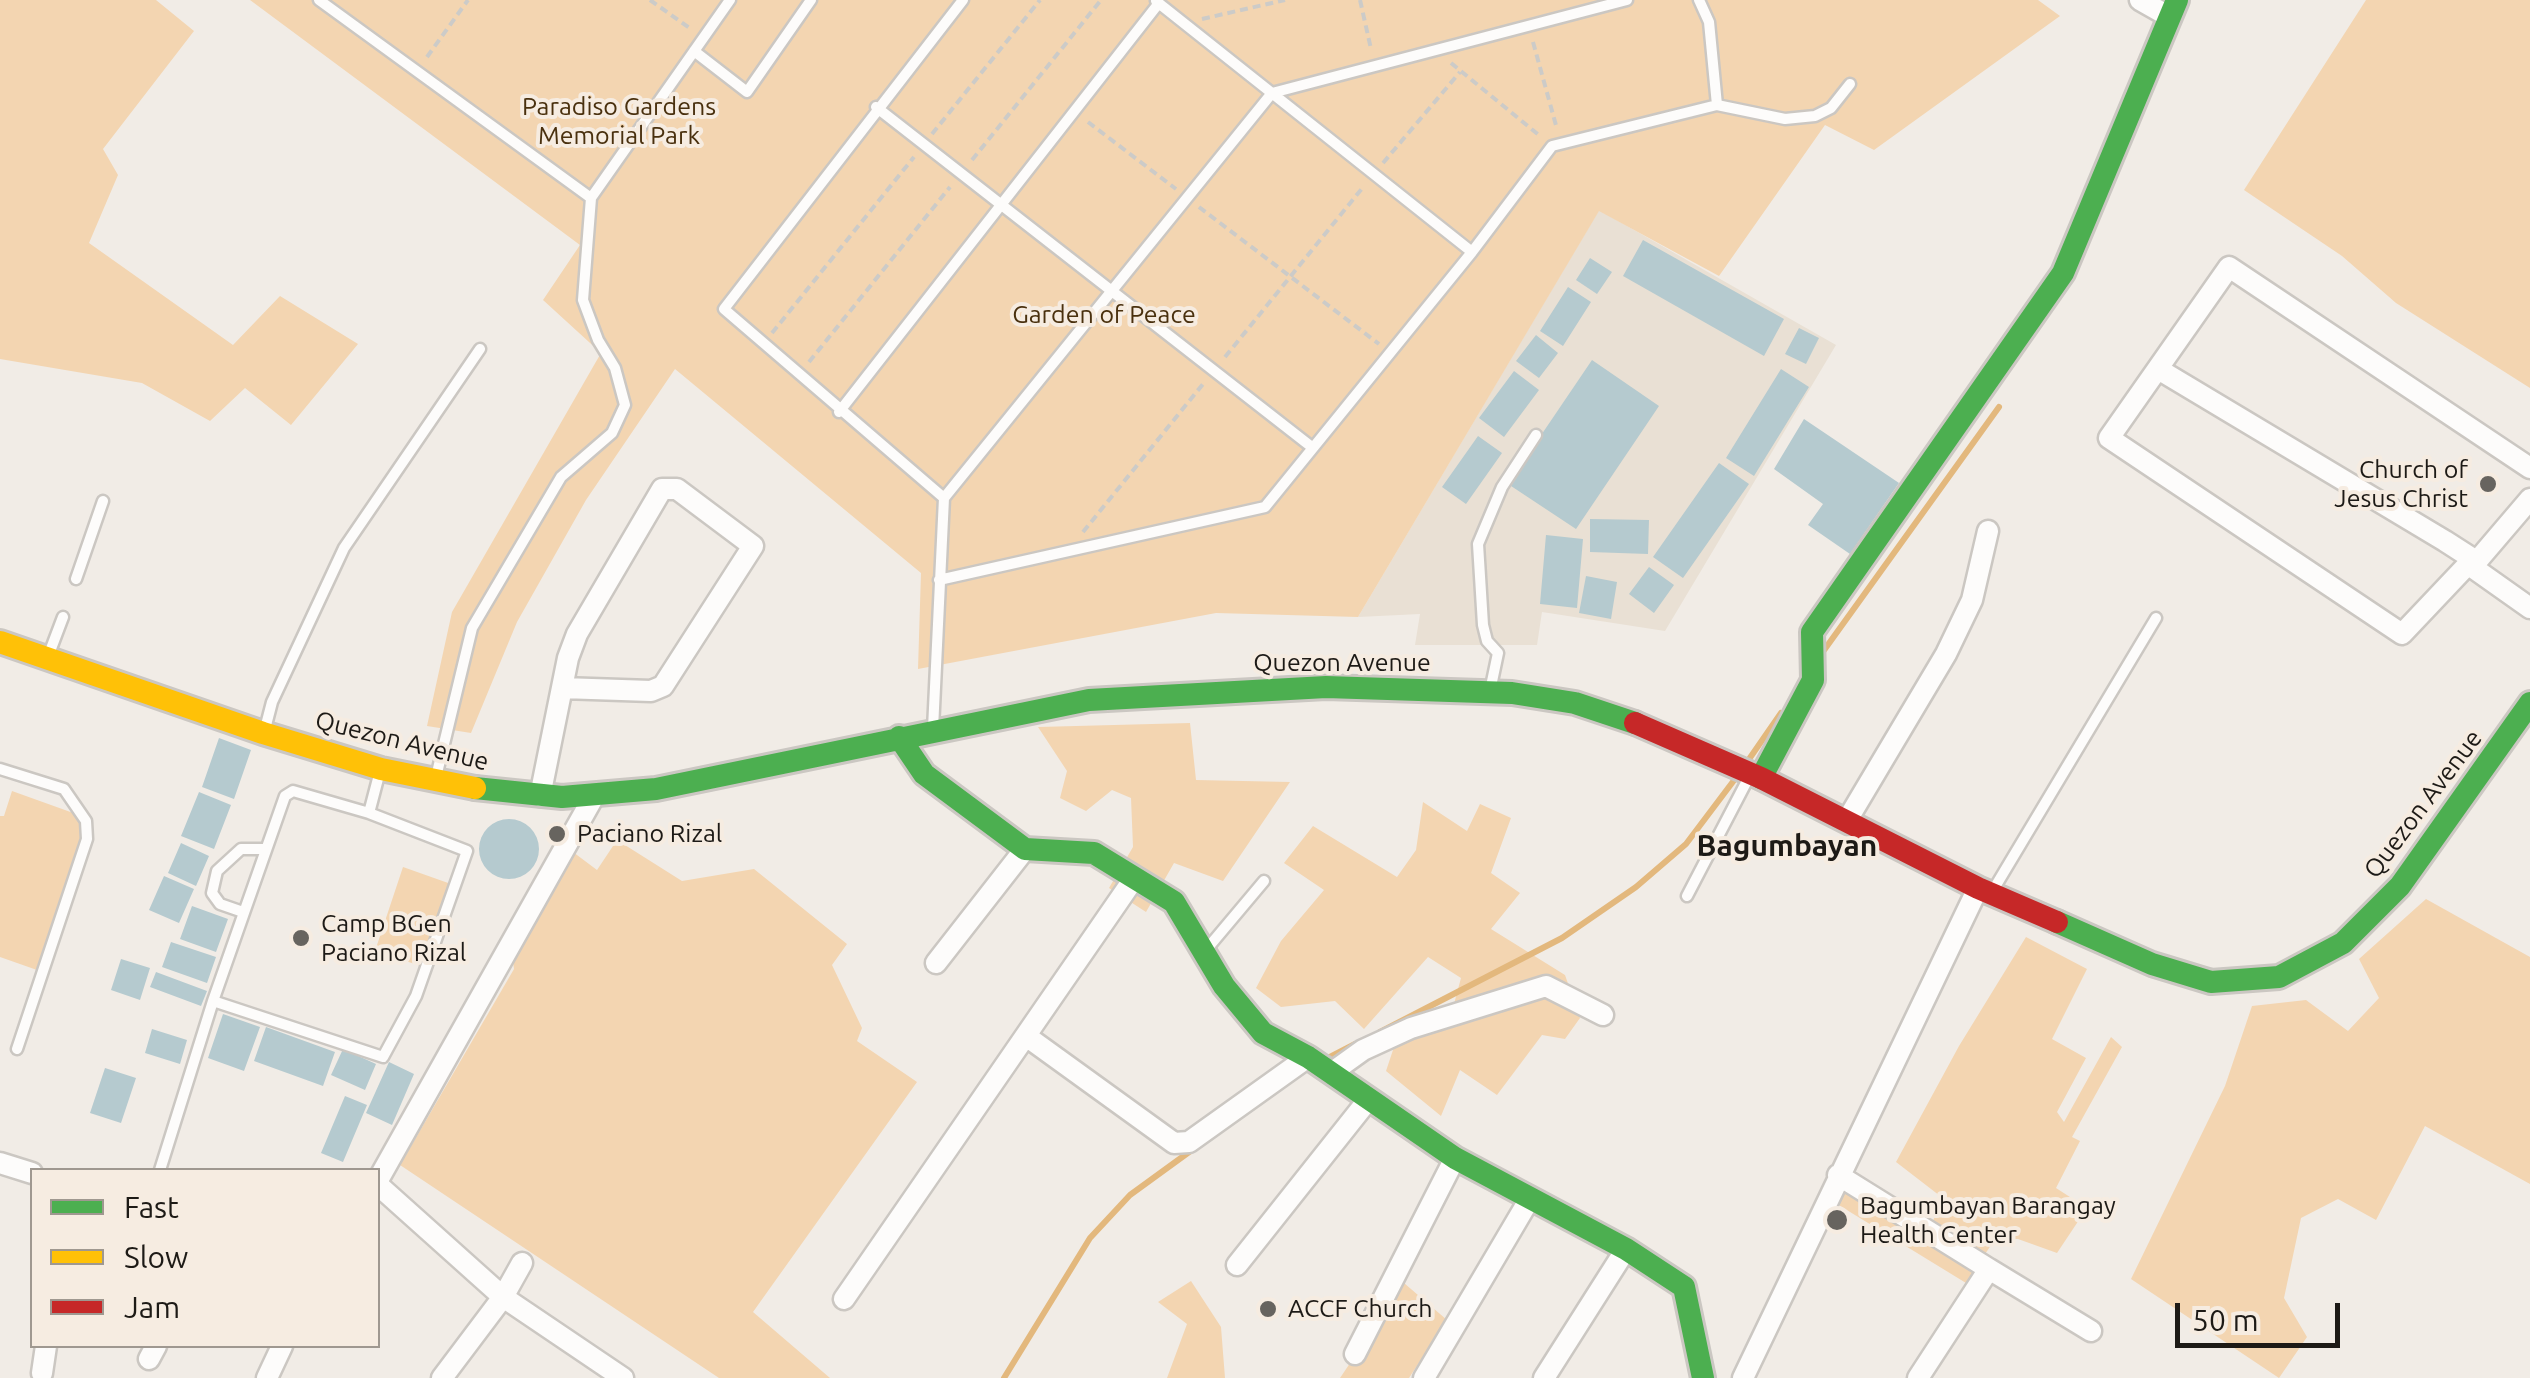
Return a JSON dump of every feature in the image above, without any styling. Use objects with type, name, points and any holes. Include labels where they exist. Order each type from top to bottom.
[{"type":"main road","points":[[1756,776],[1813,680],[1812,632],[2063,273],[2174,8]]},
{"type":"main road","name":"Quezon Avenue","points":[[0,642],[381,769],[434,782],[540,796],[594,796],[656,789],[1088,700],[1326,687],[1490,692],[1574,703],[1638,724],[1756,776],[1984,890],[2211,982],[2278,978],[2343,944],[2400,886],[2530,703]]},
{"type":"main road","points":[[899,737],[924,774],[1025,849],[1094,853],[1174,902],[1224,986],[1262,1034],[1308,1056],[1455,1158],[1626,1249],[1684,1287],[1703,1378]]},
{"type":"street","points":[[2140,0],[2174,8]]},
{"type":"street","points":[[2530,468],[2229,267],[2110,438],[2402,634],[2530,499]]},
{"type":"street","points":[[2158,369],[2472,563],[2530,608]]},
{"type":"street","points":[[540,796],[562,688],[577,634],[662,489],[677,490],[754,546],[663,686],[651,690],[562,688]]},
{"type":"street","points":[[1846,822],[1972,600],[1988,531]]},
{"type":"street","points":[[380,1179],[594,796]]},
{"type":"street","points":[[936,963],[1025,849]]},
{"type":"street","points":[[844,1299],[1134,880]]},
{"type":"street","points":[[1743,1378],[1838,1175],[1984,890]]},
{"type":"street","points":[[1331,1074],[1363,1050],[1411,1028],[1546,986],[1602,1015]]},
{"type":"street","points":[[1026,1036],[1174,1142],[1190,1142],[1308,1056]]},
{"type":"street","points":[[1237,1265],[1368,1100]]},
{"type":"street","points":[[1354,1354],[1455,1158]]},
{"type":"street","points":[[0,1162],[30,1172]]},
{"type":"street","points":[[1838,1175],[2091,1331]]},
{"type":"street","points":[[380,1185],[504,1297],[623,1378]]},
{"type":"street","points":[[1424,1378],[1529,1200]]},
{"type":"street","points":[[1544,1378],[1626,1249]]},
{"type":"street","points":[[442,1378],[504,1297],[522,1263]]},
{"type":"street","points":[[1918,1378],[1989,1268]]},
{"type":"street","points":[[42,1373],[46,1348]]},
{"type":"street","points":[[268,1378],[281,1348]]},
{"type":"lane","points":[[319,0],[591,198]]},
{"type":"lane","points":[[434,782],[472,628],[561,477],[612,433],[625,405],[614,368],[598,340],[584,300],[591,198],[730,0]]},
{"type":"lane","points":[[694,51],[747,92],[811,0]]},
{"type":"lane","points":[[944,498],[839,412],[724,309],[876,107],[963,0]]},
{"type":"lane","points":[[933,729],[944,498],[1272,92],[1626,0]]},
{"type":"lane","points":[[1699,0],[1709,22],[1717,105]]},
{"type":"lane","points":[[839,412],[1157,2],[1472,252]]},
{"type":"lane","points":[[939,580],[1265,506],[1556,144],[1717,105],[1785,119],[1815,116],[1831,108],[1850,84]]},
{"type":"lane","points":[[876,107],[1313,448]]},
{"type":"lane","points":[[264,733],[272,702],[344,548],[480,348]]},
{"type":"lane","points":[[1490,692],[1498,653],[1487,641],[1483,625],[1478,544],[1502,488],[1536,435]]},
{"type":"lane","points":[[76,578],[103,501]]},
{"type":"lane","points":[[47,660],[63,617]]},
{"type":"lane","points":[[1984,890],[2156,618]]},
{"type":"lane","points":[[0,769],[64,789],[86,821],[86,839],[18,1048]]},
{"type":"lane","points":[[369,814],[381,769]]},
{"type":"lane","points":[[1686,896],[1756,776]]},
{"type":"lane","points":[[161,1168],[213,1001],[285,796],[293,792],[369,814],[466,851],[416,996],[383,1057],[213,1001]]},
{"type":"lane","points":[[243,912],[220,904],[212,893],[217,870],[241,849],[266,849]]},
{"type":"lane","points":[[1205,951],[1264,882]]},
{"type":"path","points":[[417,71],[468,0]]},
{"type":"path","points":[[650,0],[704,38]]},
{"type":"path","points":[[763,344],[1040,0]]},
{"type":"path","points":[[798,375],[1100,0]]},
{"type":"path","points":[[1184,24],[1286,0]]},
{"type":"path","points":[[1360,0],[1374,66]]},
{"type":"path","points":[[1528,26],[1556,144]]},
{"type":"path","points":[[1435,50],[1556,144]]},
{"type":"path","points":[[1068,551],[1460,72]]},
{"type":"path","points":[[1074,111],[1390,352]]},
{"type":"shaded area","points":[[1599,210],[1836,345],[1665,631],[1542,612],[1537,645],[1415,645],[1420,614],[1358,617]]},
{"type":"green space","points":[[0,0],[156,0],[194,31],[103,149],[118,175],[89,243],[233,345],[280,296],[358,344],[291,425],[245,388],[210,421],[142,383],[0,359]]},
{"type":"green space","name":"Garden of Peace","points":[[250,0],[2038,0],[2060,16],[1874,150],[1825,125],[1719,276],[1599,211],[1358,617],[1216,613],[918,669],[921,573],[675,369],[586,500],[517,622],[471,733],[427,726],[452,612],[601,353],[543,300],[580,245]]},
{"type":"green space","points":[[2366,0],[2530,0],[2530,388],[2396,303],[2342,256],[2244,190]]},
{"type":"green space","points":[[1190,723],[1196,780],[1290,782],[1223,881],[1174,863],[1146,912],[1109,888],[1133,847],[1131,798],[1112,790],[1086,811],[1060,798],[1067,771],[1038,727]]},
{"type":"green space","points":[[12,791],[90,819],[37,970],[0,957],[0,816],[4,816]]},
{"type":"green space","points":[[1423,802],[1467,831],[1480,804],[1511,818],[1491,873],[1520,893],[1491,929],[1565,975],[1580,1018],[1565,1039],[1542,1035],[1497,1095],[1460,1070],[1441,1116],[1386,1071],[1397,1038],[1454,1004],[1461,978],[1428,957],[1364,1029],[1335,1001],[1281,1007],[1256,988],[1281,941],[1324,890],[1284,863],[1313,826],[1397,877],[1416,850]]},
{"type":"green space","points":[[617,840],[682,881],[754,869],[847,944],[832,965],[862,1028],[857,1041],[917,1082],[753,1312],[830,1378],[719,1378],[400,1165],[514,969],[513,962],[573,852],[597,870]]},
{"type":"green space","points":[[403,867],[451,884],[424,967],[375,951]]},
{"type":"green space","points":[[2426,899],[2530,957],[2530,1184],[2425,1126],[2376,1220],[2338,1199],[2301,1218],[2284,1298],[2307,1337],[2279,1378],[2131,1279],[2225,1086],[2252,1006],[2306,1000],[2348,1031],[2379,998],[2359,959]]},
{"type":"green space","points":[[2026,937],[2087,969],[2052,1039],[2086,1058],[2057,1112],[2064,1122],[2111,1037],[2122,1047],[2072,1137],[2080,1141],[2056,1188],[2087,1208],[2057,1253],[2018,1239],[1995,1239],[1966,1283],[1837,1204],[1843,1185],[1925,1236],[1944,1199],[1896,1162],[1959,1046]]},
{"type":"green space","points":[[1191,1281],[1221,1327],[1225,1378],[1167,1378],[1187,1324],[1158,1302]]},
{"type":"green space","points":[[1404,1283],[1447,1320],[1409,1378],[1340,1378]]},
{"type":"building","points":[[1643,240],[1784,319],[1764,356],[1623,276]]},
{"type":"building","points":[[1590,258],[1612,272],[1597,294],[1576,280]]},
{"type":"building","points":[[1568,287],[1591,302],[1563,346],[1540,331]]},
{"type":"building","points":[[1799,328],[1819,338],[1806,364],[1785,354]]},
{"type":"building","points":[[1536,335],[1558,353],[1539,378],[1516,361]]},
{"type":"building","points":[[1592,360],[1659,406],[1576,529],[1508,484]]},
{"type":"building","points":[[1781,369],[1809,387],[1754,476],[1726,458]]},
{"type":"building","points":[[1514,371],[1539,390],[1504,437],[1479,418]]},
{"type":"building","points":[[1804,419],[1899,483],[1850,554],[1808,525],[1823,504],[1774,469]]},
{"type":"building","points":[[1478,436],[1502,453],[1466,504],[1442,487]]},
{"type":"building","points":[[1719,463],[1749,484],[1683,578],[1653,557]]},
{"type":"building","points":[[1590,519],[1649,520],[1648,554],[1590,552]]},
{"type":"building","points":[[1546,535],[1583,539],[1577,608],[1540,604]]},
{"type":"building","points":[[1649,567],[1674,585],[1654,613],[1629,594]]},
{"type":"building","points":[[1586,576],[1617,582],[1611,619],[1579,613]]},
{"type":"building","points":[[219,738],[251,750],[234,799],[202,787]]},
{"type":"building","points":[[199,792],[231,805],[214,849],[181,836]]},
{"type":"building","points":[[509,819],[530,828],[539,849],[530,870],[509,879],[488,870],[479,849],[488,828]]},
{"type":"building","points":[[181,843],[209,856],[196,886],[168,873]]},
{"type":"building","points":[[164,876],[194,889],[179,923],[149,910]]},
{"type":"building","points":[[192,906],[228,919],[216,952],[180,939]]},
{"type":"building","points":[[171,942],[216,957],[207,983],[162,967]]},
{"type":"building","points":[[121,959],[150,968],[140,1000],[111,990]]},
{"type":"building","points":[[156,972],[207,991],[201,1006],[150,987]]},
{"type":"building","points":[[223,1014],[260,1027],[244,1071],[208,1058]]},
{"type":"building","points":[[266,1027],[335,1052],[323,1086],[254,1061]]},
{"type":"building","points":[[152,1029],[187,1040],[180,1064],[145,1053]]},
{"type":"building","points":[[343,1049],[376,1064],[365,1090],[331,1075]]},
{"type":"building","points":[[389,1062],[414,1074],[392,1125],[366,1113]]},
{"type":"building","points":[[105,1068],[136,1078],[121,1123],[90,1113]]},
{"type":"building","points":[[345,1096],[367,1105],[343,1162],[321,1153]]},
{"type":"waterway","points":[[1822,653],[1999,407]]},
{"type":"waterway","points":[[1745,765],[1781,713]]},
{"type":"waterway","points":[[1380,1032],[1562,938],[1636,887],[1686,844],[1738,775]]},
{"type":"waterway","points":[[1326,1059],[1355,1044]]},
{"type":"waterway","points":[[1004,1378],[1090,1238],[1130,1195],[1196,1147]]},
{"type":"traffic: fast","points":[[1761,778],[1813,680],[1812,632],[2063,273],[2177,0]]},
{"type":"traffic: fast","points":[[475,788],[562,797],[656,789],[1089,700],[1326,687],[1512,693],[1575,703],[1635,723]]},
{"type":"traffic: fast","points":[[2057,922],[2152,964],[2211,982],[2279,977],[2343,943],[2400,886],[2530,703]]},
{"type":"traffic: fast","points":[[899,737],[924,774],[1025,849],[1094,853],[1174,902],[1224,986],[1263,1033],[1308,1057],[1455,1158],[1626,1249],[1684,1287],[1703,1378]]},
{"type":"traffic: slow","points":[[0,642],[263,733],[381,769],[475,788]]},
{"type":"traffic: jam","points":[[1635,723],[1761,778],[1978,888],[2057,922]]},
{"type":"place","name":"Church of Jesus Christ","points":[[2488,484]]},
{"type":"place","name":"Paciano Rizal","points":[[557,834]]},
{"type":"place","name":"Camp BGen Paciano Rizal","points":[[301,938]]},
{"type":"place","name":"Bagumbayan Barangay Health Center","points":[[1837,1220]]},
{"type":"place","name":"ACCF Church","points":[[1268,1309]]},
{"type":"district","name":"Bagumbayan","points":[[1787,846]]},
{"type":"park label","name":"Paradiso Gardens Memorial Park","points":[[619,122]]}]
